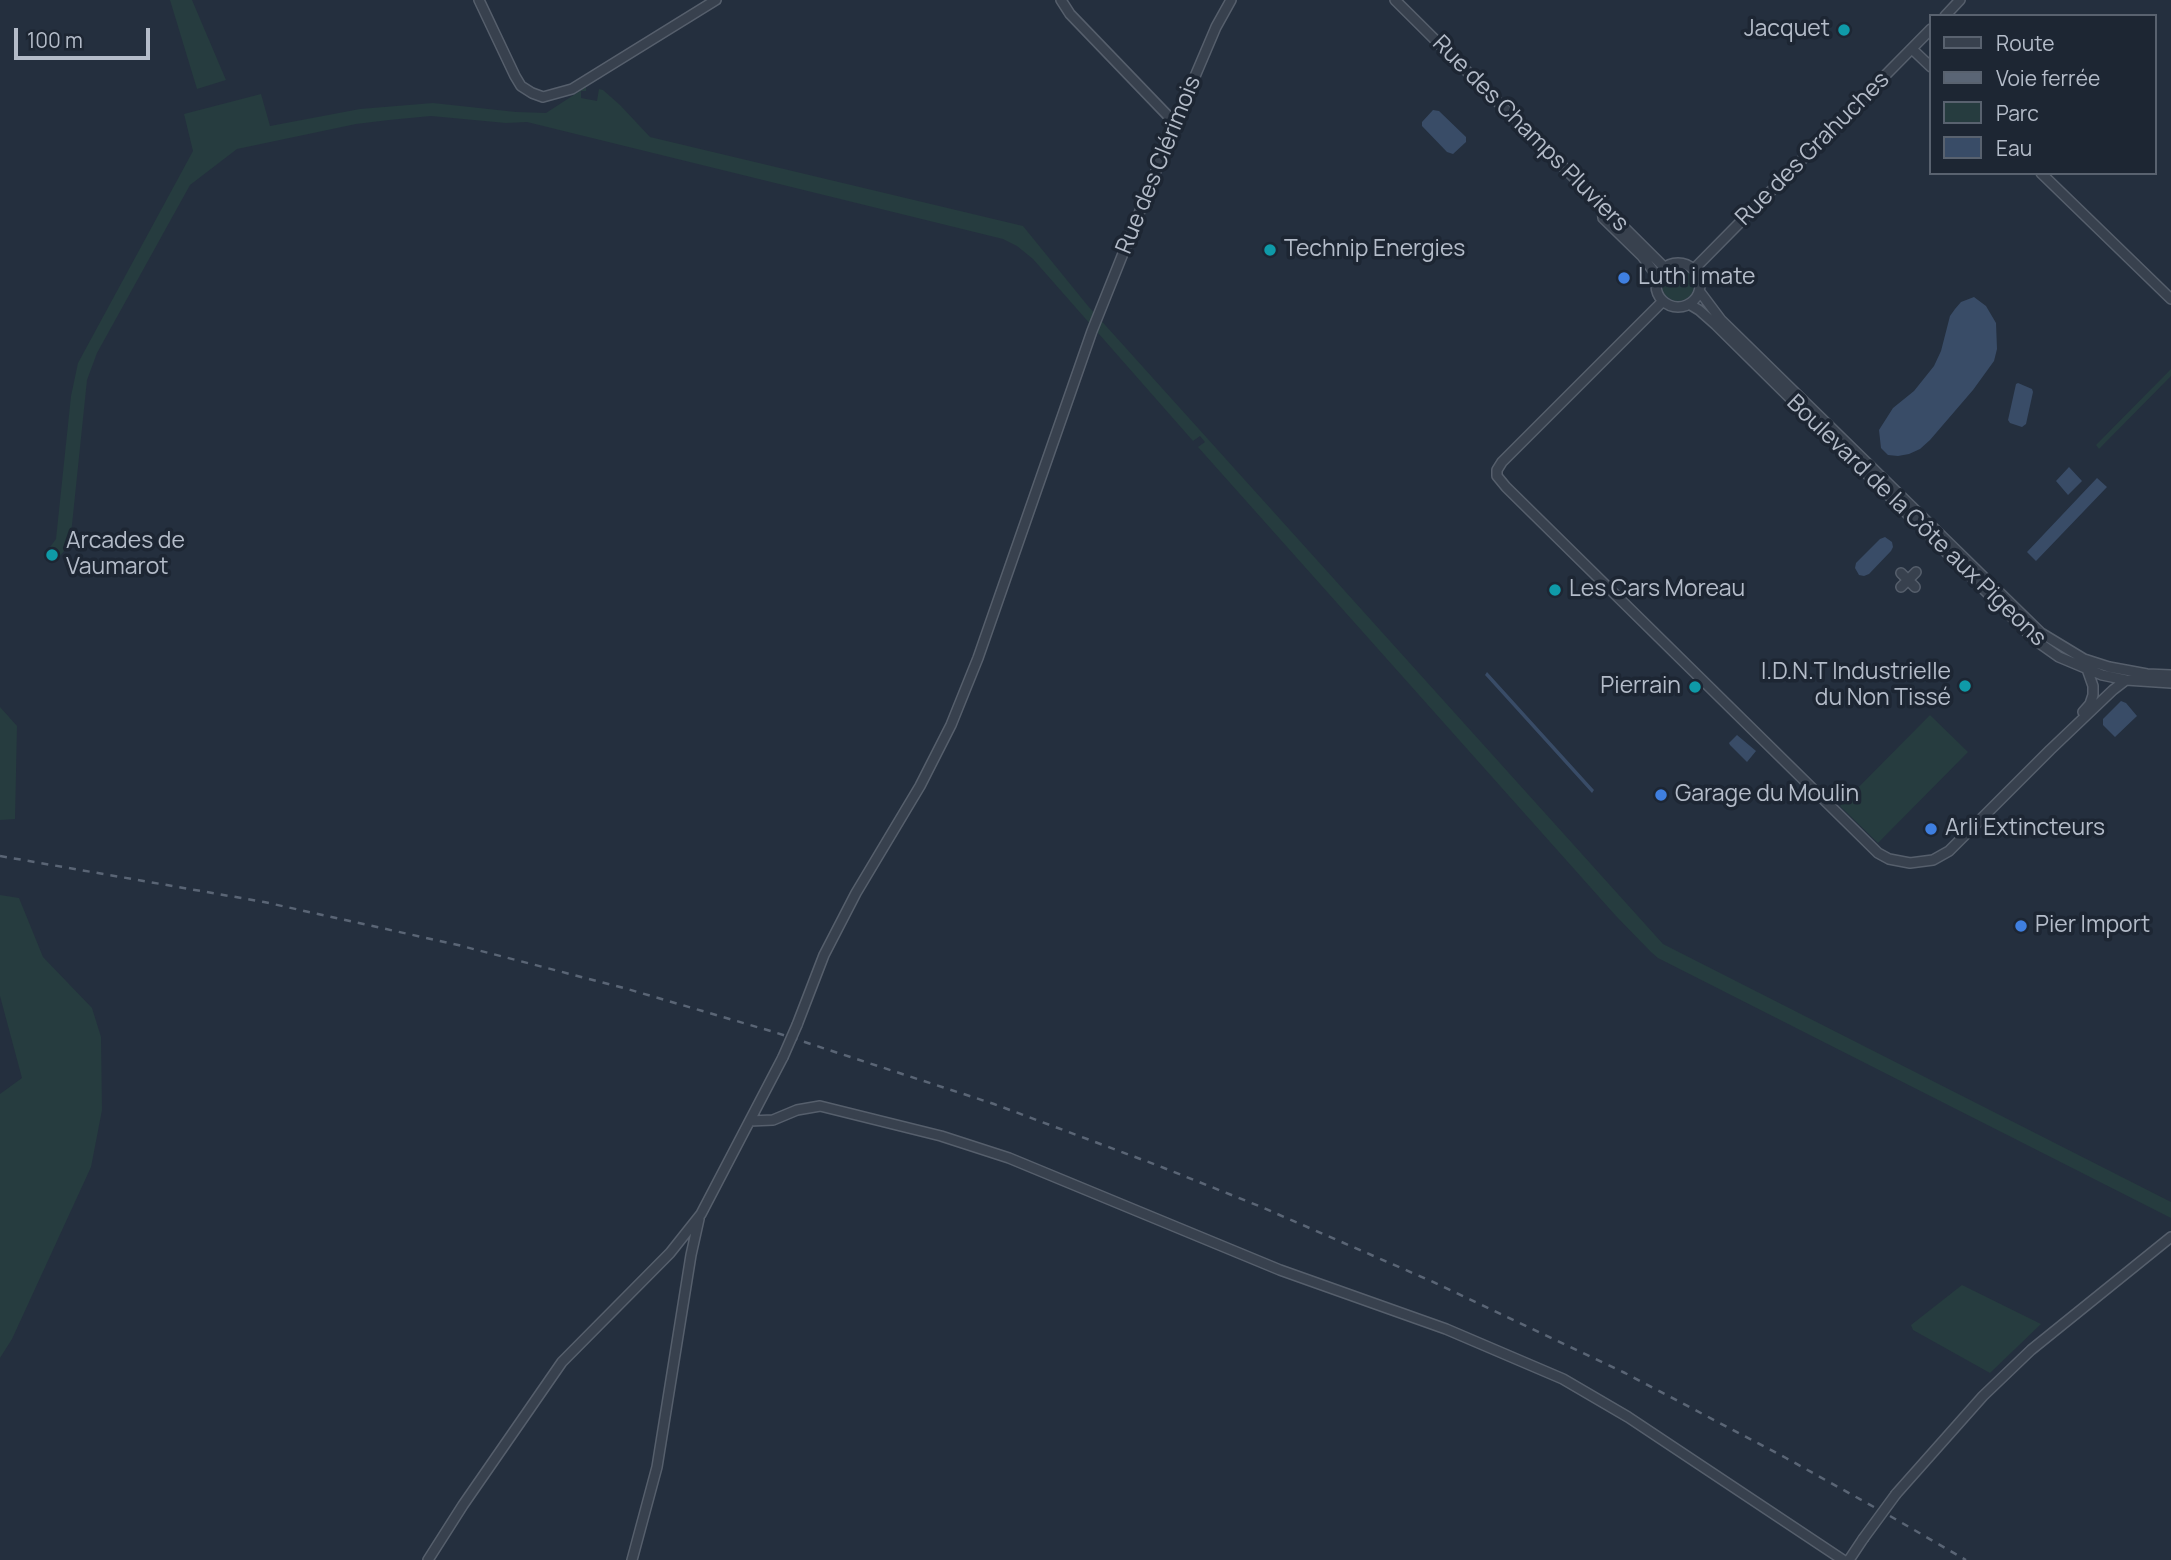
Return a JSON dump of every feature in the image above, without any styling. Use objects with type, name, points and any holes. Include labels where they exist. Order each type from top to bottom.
[{"type":"street","points":[[479,0],[521,86],[543,97],[572,89],[716,0]]},
{"type":"street","points":[[1061,0],[1070,14],[1171,119],[1176,121]]},
{"type":"street","name":"Rue des Clérimois","points":[[701,1214],[783,1057],[824,955],[856,893],[920,786],[951,725],[978,658],[1092,331],[1176,121],[1216,27],[1231,0]]},
{"type":"street","name":"Rue des Champs Pluviers","points":[[1395,0],[1664,267]]},
{"type":"street","points":[[1947,14],[1961,0]]},
{"type":"street","name":"Rue des Grahuches","points":[[1694,269],[1930,30]]},
{"type":"street","points":[[1912,49],[1930,66]]},
{"type":"street","points":[[2043,175],[2171,299]]},
{"type":"street","points":[[1602,206],[1603,218],[1642,256],[1654,272],[1658,295],[1663,301],[1675,307],[1689,304],[1700,292],[1700,280],[1694,269],[1683,263],[1664,267],[1656,280]]},
{"type":"street","name":"Boulevard de la Côte aux Pigeons","points":[[1700,292],[1721,320],[2041,633],[2084,659],[2147,674],[2171,675]]},
{"type":"street","points":[[1663,301],[1502,461],[1497,473],[1499,480],[1882,856],[1910,863],[1922,862],[1949,851],[2050,750],[2126,680]]},
{"type":"street","name":"Boulevard de la Côte aux Pigeons","points":[[1689,304],[1716,325],[2027,633],[2059,657],[2087,669],[2126,680],[2169,686]]},
{"type":"street","points":[[1906,582],[1916,572]]},
{"type":"street","points":[[2050,750],[2090,704],[2093,690],[2087,669]]},
{"type":"street","points":[[750,1121],[773,1120],[797,1110],[820,1106],[941,1136],[1009,1158],[1280,1270],[1447,1329],[1563,1380],[1618,1411],[1843,1560]]},
{"type":"street","points":[[428,1560],[562,1362],[651,1273],[701,1214]]},
{"type":"street","points":[[632,1560],[657,1467],[691,1255],[701,1214]]},
{"type":"street","points":[[1849,1560],[1896,1494],[1983,1396],[2031,1350],[2171,1237]]},
{"type":"green space","points":[[170,0],[192,0],[226,80],[197,89]]},
{"type":"green space","points":[[586,87],[586,91],[581,91],[581,98],[597,101],[599,89],[603,90],[650,137],[1023,226],[1088,306],[1663,944],[2171,1202],[2171,1218],[1658,958],[1616,916],[1198,447],[1205,442],[1200,436],[1193,441],[1033,259],[1003,239],[527,122],[506,123],[431,116],[356,124],[237,149],[190,185],[97,353],[87,380],[70,544],[60,556],[50,547],[56,539],[71,396],[78,363],[193,151],[184,114],[261,94],[270,126],[360,109],[433,103],[546,113]]},
{"type":"green space","points":[[1678,269],[1690,273],[1694,285],[1690,297],[1678,301],[1666,297],[1662,285],[1666,273]]},
{"type":"green space","points":[[2171,369],[2171,376],[2099,449],[2096,445]]},
{"type":"green space","points":[[0,707],[17,726],[15,819],[0,820]]},
{"type":"green space","points":[[1930,715],[1968,752],[1878,843],[1840,806]]},
{"type":"green space","points":[[0,895],[19,898],[43,957],[92,1008],[101,1037],[102,1110],[91,1167],[12,1339],[0,1358],[0,1094],[22,1078],[0,996]]},
{"type":"green space","points":[[1962,1285],[2041,1324],[1990,1373],[1913,1330],[1911,1325]]},
{"type":"water","points":[[1433,110],[1439,111],[1466,137],[1466,142],[1453,154],[1447,152],[1422,126],[1422,122]]},
{"type":"water","points":[[1974,297],[1986,306],[1996,323],[1997,349],[1994,361],[1973,390],[1920,449],[1909,454],[1888,455],[1881,448],[1879,430],[1893,408],[1914,391],[1934,366],[1950,316],[1961,302]]},
{"type":"water","points":[[2018,383],[2033,392],[2026,424],[2022,427],[2008,420]]},
{"type":"water","points":[[2069,467],[2082,481],[2068,495],[2056,481]]},
{"type":"water","points":[[2097,478],[2107,487],[2036,561],[2027,552]]},
{"type":"water","points":[[1885,537],[1892,542],[1891,551],[1869,574],[1859,575],[1855,568],[1856,563]]},
{"type":"water","points":[[1487,672],[1594,790],[1592,793],[1485,675]]},
{"type":"water","points":[[2121,701],[2137,716],[2115,737],[2103,725],[2103,719]]},
{"type":"water","points":[[1737,735],[1756,751],[1747,762],[1729,743]]},
{"type":"railway","points":[[0,856],[264,902],[458,945],[624,988],[774,1032],[994,1104],[1259,1206],[1431,1281],[1625,1373],[1874,1507]]},
{"type":"railway","points":[[1890,1516],[1966,1560]]},
{"type":"place","name":"Jacquet","points":[[1844,30]]},
{"type":"place","name":"Technip Energies","points":[[1270,250]]},
{"type":"place","name":"Luth i mate","points":[[1624,278]]},
{"type":"place","name":"Arcades de Vaumarot","points":[[52,555]]},
{"type":"place","name":"Les Cars Moreau","points":[[1555,590]]},
{"type":"place","name":"I.D.N.T Industrielle du Non Tissé","points":[[1965,686]]},
{"type":"place","name":"Pierrain","points":[[1695,687]]},
{"type":"place","name":"Garage du Moulin","points":[[1661,795]]},
{"type":"place","name":"Arli Extincteurs","points":[[1931,829]]},
{"type":"place","name":"Pier Import","points":[[2021,926]]}]
